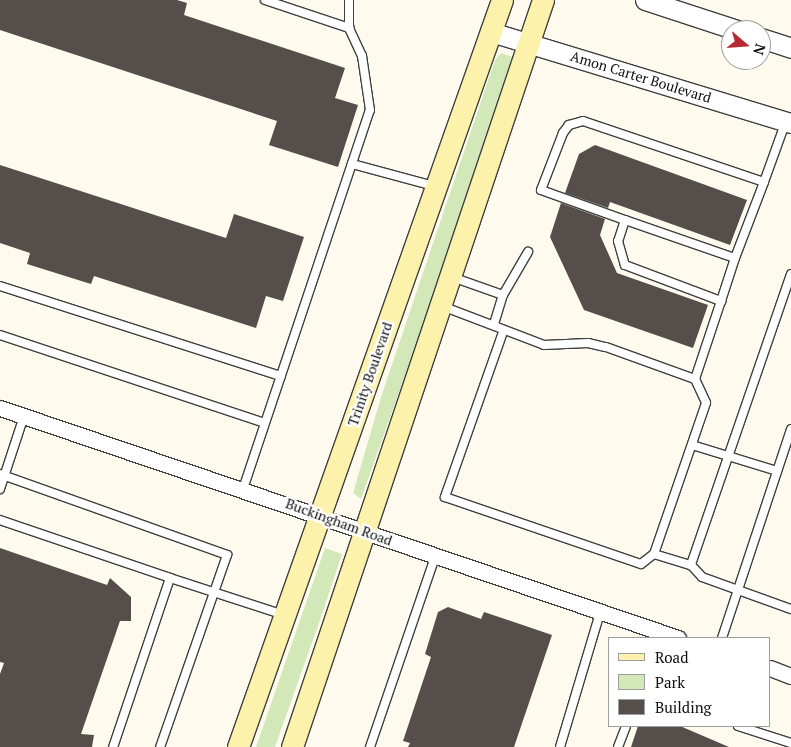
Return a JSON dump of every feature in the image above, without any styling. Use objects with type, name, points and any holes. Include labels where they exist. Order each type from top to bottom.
[{"type":"main road","name":"Trinity Boulevard","points":[[238,747],[502,0]]},
{"type":"main road","points":[[292,747],[452,277],[543,0]]},
{"type":"street","points":[[646,0],[721,25]]},
{"type":"street","name":"Amon Carter Boulevard","points":[[491,32],[788,122]]},
{"type":"street","points":[[771,41],[791,48]]},
{"type":"street","name":"Buckingham Road","points":[[0,408],[321,515],[435,557],[663,636]]},
{"type":"street","points":[[771,668],[791,676]]},
{"type":"lane","points":[[265,0],[349,28]]},
{"type":"lane","points":[[243,489],[370,110],[362,56],[349,28],[349,0]]},
{"type":"lane","points":[[735,258],[541,190],[569,125],[583,121],[764,182]]},
{"type":"lane","points":[[694,379],[735,258],[788,122]]},
{"type":"lane","points":[[352,164],[436,187]]},
{"type":"lane","points":[[625,220],[618,241],[624,265],[721,301]]},
{"type":"lane","points":[[494,324],[503,295],[528,252]]},
{"type":"lane","points":[[691,566],[791,274]]},
{"type":"lane","points":[[452,277],[503,295]]},
{"type":"lane","points":[[0,286],[281,376]]},
{"type":"lane","points":[[442,306],[494,324],[503,332],[544,345],[588,343],[606,347],[694,379],[706,403],[654,554],[641,564],[446,497],[503,332]]},
{"type":"lane","points":[[0,335],[265,423]]},
{"type":"lane","points":[[0,489],[2,475],[24,416]]},
{"type":"lane","points":[[722,637],[791,429]]},
{"type":"lane","points":[[692,445],[777,471]]},
{"type":"lane","points":[[2,475],[223,552],[228,562],[160,747]]},
{"type":"lane","points":[[0,520],[284,615]]},
{"type":"lane","points":[[654,554],[691,566],[702,576],[791,609]]},
{"type":"lane","points":[[370,747],[435,557]]},
{"type":"lane","points":[[113,747],[170,578]]},
{"type":"lane","points":[[560,747],[600,613]]},
{"type":"lane","points":[[618,747],[626,727]]},
{"type":"lane","points":[[741,727],[791,743]]},
{"type":"green space","points":[[501,53],[518,59],[361,499],[353,493],[382,394],[495,60]]},
{"type":"green space","points":[[325,548],[342,554],[320,620],[275,747],[256,747]]},
{"type":"building","points":[[0,0],[177,0],[187,3],[184,15],[345,68],[335,98],[358,105],[338,167],[269,145],[277,121],[0,30]]},
{"type":"building","points":[[595,145],[747,200],[730,245],[610,202],[608,208],[565,193],[579,154]]},
{"type":"building","points":[[0,165],[226,238],[234,214],[304,237],[283,301],[266,296],[256,328],[94,276],[91,284],[27,264],[30,253],[0,243]]},
{"type":"building","points":[[561,203],[605,219],[600,235],[617,273],[708,305],[693,348],[584,310],[550,237]]},
{"type":"building","points":[[0,548],[107,585],[110,578],[131,597],[131,621],[120,621],[81,734],[94,735],[92,747],[0,747],[0,674],[4,663],[0,662]]},
{"type":"building","points":[[448,607],[481,619],[484,612],[552,635],[514,747],[408,747],[410,743],[403,741],[431,657],[425,654],[438,612]]},
{"type":"building","points":[[638,727],[682,727],[729,747],[631,747]]}]
